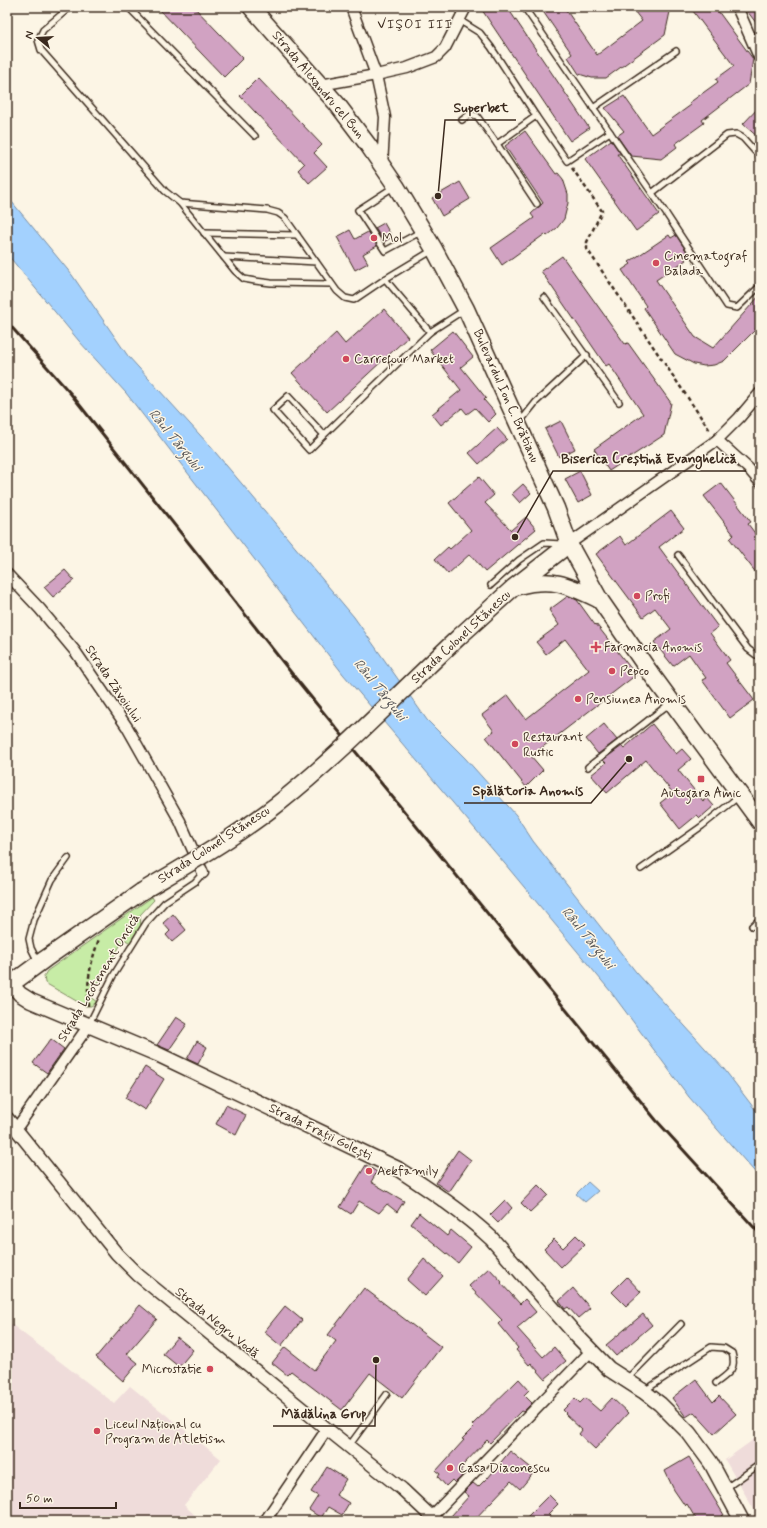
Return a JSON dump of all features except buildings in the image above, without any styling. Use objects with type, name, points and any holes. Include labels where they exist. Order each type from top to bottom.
[{"type":"main road","name":"Strada Alexandru cel Bun","points":[[251,7],[341,110],[382,165]]},
{"type":"main road","name":"Bulevardul Ion C. Brătianu","points":[[382,165],[434,249],[466,309],[519,423],[570,544],[600,600],[671,702],[760,822]]},
{"type":"main road","name":"Strada Colonel Stănescu","points":[[9,985],[141,892],[225,842],[278,804],[325,765],[460,636],[514,587],[570,544]]},
{"type":"main road","points":[[514,587],[534,582],[552,582],[574,588],[600,600]]},
{"type":"main road","name":"Strada Frații Golești","points":[[9,985],[31,1001],[157,1054],[398,1169],[431,1190],[477,1225],[491,1238],[591,1351],[609,1369],[643,1391],[665,1409],[689,1433],[711,1463],[742,1521]]},
{"type":"street","points":[[351,7],[376,75],[385,117],[382,165]]},
{"type":"street","points":[[320,85],[407,68],[436,57],[445,48],[466,7]]},
{"type":"street","points":[[737,7],[760,59]]},
{"type":"street","points":[[570,544],[717,440],[739,418],[760,393]]},
{"type":"street","points":[[717,440],[759,480]]},
{"type":"street","name":"Strada Zăvoiului","points":[[7,574],[40,609],[75,651],[127,727],[180,821],[204,873]]},
{"type":"street","name":"Strada Locotenent Oncică","points":[[16,1129],[89,1025]]},
{"type":"street","name":"Strada Negru Vodă","points":[[7,1118],[117,1254],[138,1275],[326,1430],[349,1446],[402,1489],[434,1518]]},
{"type":"street","points":[[434,1518],[591,1351]]},
{"type":"street","points":[[265,1521],[326,1430]]},
{"type":"lane","points":[[69,7],[43,30],[38,40],[41,50],[165,191],[180,203],[235,271],[244,279],[271,283],[331,284]]},
{"type":"lane","points":[[128,7],[255,136]]},
{"type":"lane","points":[[524,7],[652,193],[727,306],[737,308],[760,286]]},
{"type":"lane","points":[[459,20],[480,33],[491,47],[567,161],[610,132]]},
{"type":"lane","points":[[593,108],[676,51]]},
{"type":"lane","points":[[462,120],[470,114],[477,116],[537,204]]},
{"type":"lane","points":[[497,144],[536,116]]},
{"type":"lane","points":[[652,193],[727,135],[736,134],[743,138],[760,157]]},
{"type":"lane","points":[[396,186],[358,210],[385,251],[422,230]]},
{"type":"lane","points":[[180,203],[267,210],[278,213],[285,218],[331,284],[345,298],[354,300],[434,249]]},
{"type":"lane","points":[[204,233],[297,235]]},
{"type":"lane","points":[[224,257],[316,262]]},
{"type":"lane","points":[[385,279],[430,332]]},
{"type":"lane","points":[[544,297],[587,355],[619,402]]},
{"type":"lane","points":[[324,435],[288,396],[272,410],[309,450],[430,332],[466,309]]},
{"type":"lane","points":[[519,423],[536,402],[587,355]]},
{"type":"lane","points":[[491,586],[519,560],[544,543],[570,544]]},
{"type":"lane","points":[[678,555],[748,649],[760,656]]},
{"type":"lane","points":[[588,767],[671,702]]},
{"type":"lane","points":[[641,869],[702,826],[741,796]]},
{"type":"lane","points":[[39,963],[31,948],[29,938],[34,920],[52,880],[68,858]]},
{"type":"lane","name":"Strada Locotenent Oncică","points":[[89,1025],[113,976],[146,923],[165,902],[195,882],[204,873]]},
{"type":"lane","points":[[752,926],[760,919]]},
{"type":"lane","points":[[626,1380],[681,1324]]},
{"type":"lane","points":[[643,1391],[711,1347],[724,1348],[732,1353],[734,1362],[731,1372],[716,1383]]},
{"type":"lane","points":[[349,1446],[387,1394]]},
{"type":"lane","points":[[725,1489],[760,1464]]},
{"type":"path","points":[[567,161],[602,211],[587,242],[587,249],[717,440]]},
{"type":"path","points":[[89,1025],[87,986],[90,964],[100,937]]},
{"type":"shaded area","name":"Liceul Național cu Program de Atletism","points":[[7,1321],[114,1403],[130,1386],[221,1459],[184,1505],[201,1521],[7,1521]]},
{"type":"shaded area","points":[[760,1435],[760,1520],[725,1460]]},
{"type":"green space","points":[[152,897],[154,900],[140,915],[141,927],[132,944],[124,939],[90,997],[97,1002],[91,1006],[85,1006],[45,983],[44,976],[47,971]]},
{"type":"water","name":"Râul Târgului","points":[[7,196],[72,275],[128,356],[210,446],[354,617],[427,720],[465,758],[516,815],[533,841],[636,972],[724,1069],[760,1116],[760,1178],[689,1097],[611,992],[505,864],[343,674],[126,393],[79,341],[7,254]]},
{"type":"water","points":[[588,1182],[598,1191],[585,1202],[576,1194]]},
{"type":"railway","points":[[7,322],[71,394],[297,680],[656,1120],[760,1234]]},
{"type":"place","name":"Superbet","points":[[438,196]]},
{"type":"place","name":"Mol","points":[[374,238]]},
{"type":"place","name":"Cinematograf Balada","points":[[656,263]]},
{"type":"place","name":"Carrefour Market","points":[[346,359]]},
{"type":"place","name":"Biserica Creștină Evanghelică","points":[[515,537]]},
{"type":"place","name":"Profi","points":[[637,596]]},
{"type":"place","name":"Farmacia Anomis","points":[[596,647]]},
{"type":"place","name":"Pepco","points":[[612,671]]},
{"type":"place","name":"Pensiunea Anomis","points":[[578,699]]},
{"type":"place","name":"Restaurant Rustic","points":[[515,744]]},
{"type":"place","name":"Spălătoria Anomis","points":[[629,759]]},
{"type":"place","name":"Autogara Amic","points":[[701,779]]},
{"type":"place","name":"Aekfamily","points":[[369,1171]]},
{"type":"place","name":"Mădălina Grup","points":[[376,1360]]},
{"type":"place","name":"Microstatie","points":[[210,1369]]},
{"type":"place","name":"Liceul Național cu Program de Atletism","points":[[97,1431]]},
{"type":"place","name":"Casa Diaconescu","points":[[450,1468]]},
{"type":"district","name":"VIŞOI III","points":[[415,24]]}]
